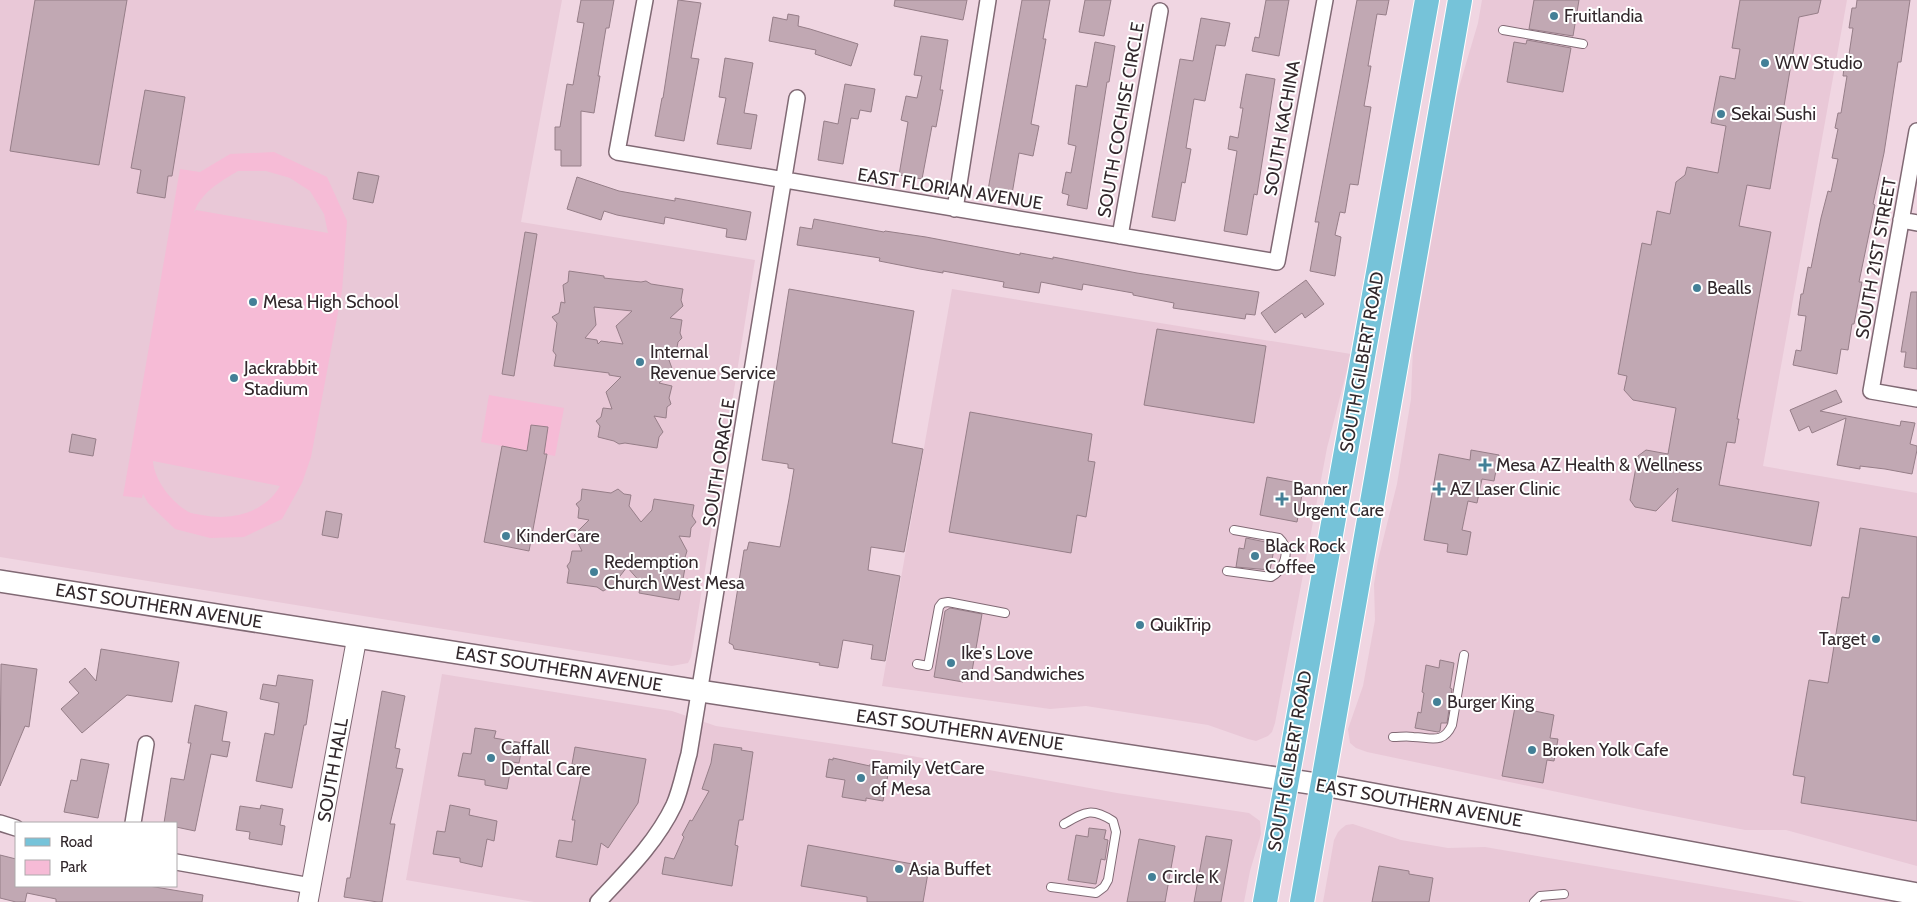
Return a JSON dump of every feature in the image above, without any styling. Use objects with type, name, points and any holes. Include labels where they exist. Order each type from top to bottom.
[{"type":"main road","name":"SOUTH GILBERT ROAD","points":[[1265,902],[1427,0]]},
{"type":"main road","name":"SOUTH GILBERT ROAD","points":[[1302,902],[1460,0]]},
{"type":"main road","points":[[1360,374],[1396,373]]},
{"type":"main road","name":"EAST SOUTHERN AVENUE","points":[[0,581],[700,692],[1323,785],[1917,894]]},
{"type":"street","name":"EAST FLORIAN AVENUE","points":[[645,0],[617,152],[1277,262]]},
{"type":"street","points":[[955,208],[988,0]]},
{"type":"street","name":"SOUTH KACHINA","points":[[1277,262],[1325,0]]},
{"type":"street","name":"SOUTH COCHISE CIRCLE","points":[[1120,236],[1160,11]]},
{"type":"street","name":"SOUTH ORACLE","points":[[598,902],[629,869],[653,839],[674,804],[689,754],[797,98]]},
{"type":"street","name":"SOUTH 21ST STREET","points":[[1917,130],[1871,391],[1917,399]]},
{"type":"street","points":[[1901,220],[1917,223]]},
{"type":"street","name":"SOUTH HALL","points":[[310,894],[358,637]]},
{"type":"street","points":[[133,822],[146,744]]},
{"type":"street","points":[[0,823],[15,828]]},
{"type":"street","points":[[178,862],[310,894]]},
{"type":"lane","points":[[1503,30],[1583,44]]},
{"type":"lane","points":[[1227,571],[1271,577],[1282,568],[1286,551],[1284,542],[1279,538],[1234,530]]},
{"type":"lane","points":[[917,664],[928,666],[939,607],[942,603],[948,602],[1005,613]]},
{"type":"lane","points":[[1393,737],[1413,736],[1436,739],[1443,737],[1449,732],[1452,725],[1464,655]]},
{"type":"lane","points":[[1051,887],[1096,894],[1104,887],[1108,880],[1116,832],[1113,821],[1094,812],[1084,813],[1064,824]]},
{"type":"lane","points":[[1534,902],[1540,896],[1564,894]]},
{"type":"shaded area","name":"Mesa High School","points":[[0,0],[562,0],[521,222],[755,260],[691,657],[688,663],[672,666],[0,557]]},
{"type":"shaded area","points":[[1482,0],[1847,0],[1763,466],[1917,493],[1917,866],[1786,830],[1745,830],[1648,811],[1367,752],[1356,748],[1350,743],[1348,729],[1363,686],[1375,620],[1374,584],[1397,484],[1411,399],[1413,346],[1457,94],[1478,23]]},
{"type":"shaded area","points":[[952,289],[1351,354],[1327,448],[1275,723],[1272,732],[1268,736],[1256,741],[1208,725],[1086,706],[1050,709],[882,686]]},
{"type":"shaded area","points":[[442,674],[672,711],[716,726],[895,753],[1117,793],[1249,813],[1260,821],[1261,834],[1250,871],[1244,902],[534,902],[406,880]]},
{"type":"shaded area","points":[[1353,824],[1401,840],[1448,848],[1485,847],[1804,902],[1323,902],[1334,840],[1341,829],[1346,825]]},
{"type":"green space","name":"Jackrabbit Stadium","points":[[274,152],[327,177],[347,221],[342,291],[311,457],[302,483],[282,519],[244,537],[210,538],[175,529],[148,503],[143,494],[142,498],[123,496],[180,169],[200,172],[230,154]],"holes":[[[238,171],[266,171],[290,178],[310,191],[324,214],[328,233],[196,210],[194,213],[201,199],[206,194],[218,183]],[[153,461],[280,486],[265,503],[256,509],[235,516],[213,517],[194,514],[181,507],[160,483]]]},
{"type":"green space","points":[[489,395],[564,408],[555,456],[481,442]]},
{"type":"building","points":[[35,0],[127,0],[99,165],[10,151]]},
{"type":"building","points":[[581,0],[614,0],[609,28],[606,28],[594,113],[581,111],[581,166],[561,166],[561,150],[555,150],[555,127],[560,127],[567,84],[573,85],[584,23],[577,22]]},
{"type":"building","points":[[678,0],[701,3],[691,58],[699,59],[684,141],[655,136],[663,98]]},
{"type":"building","points":[[895,0],[967,0],[963,20],[894,6]]},
{"type":"building","points":[[1022,0],[1050,0],[1043,39],[1046,39],[1031,124],[1039,126],[1033,156],[1019,153],[1012,194],[988,190]]},
{"type":"building","points":[[1085,0],[1111,0],[1104,36],[1079,32]]},
{"type":"building","points":[[1266,0],[1289,0],[1279,56],[1252,51],[1255,37],[1259,38]]},
{"type":"building","points":[[1357,0],[1389,0],[1386,15],[1377,14],[1368,66],[1371,66],[1364,106],[1371,107],[1358,185],[1350,184],[1345,213],[1340,212],[1335,235],[1341,237],[1335,276],[1310,271],[1319,222],[1315,222]]},
{"type":"building","name":"Fruitlandia","points":[[1534,0],[1579,0],[1573,36],[1529,29]]},
{"type":"building","points":[[1740,0],[1821,0],[1818,13],[1799,17],[1770,189],[1747,185],[1739,226],[1771,232],[1737,419],[1739,419],[1735,443],[1727,442],[1719,485],[1819,502],[1811,546],[1672,521],[1678,488],[1656,511],[1635,507],[1630,500],[1638,456],[1646,450],[1668,454],[1676,408],[1633,400],[1624,390],[1627,376],[1618,374],[1642,243],[1651,245],[1657,211],[1670,214],[1676,182],[1685,175],[1687,167],[1718,173],[1726,126],[1711,123],[1720,76],[1735,79],[1740,49],[1732,48]]},
{"type":"building","points":[[1857,0],[1910,0],[1901,62],[1898,62],[1884,153],[1873,204],[1875,205],[1859,282],[1862,282],[1854,324],[1852,324],[1848,350],[1841,349],[1837,374],[1793,365],[1796,350],[1801,351],[1806,316],[1798,315],[1801,294],[1803,294],[1808,267],[1811,268],[1821,218],[1828,191],[1831,192],[1838,159],[1832,158],[1838,129],[1835,128],[1838,113],[1841,113],[1847,76],[1843,76],[1845,60],[1848,61],[1853,28],[1849,28],[1852,8],[1856,8]]},
{"type":"building","points":[[788,14],[799,16],[798,26],[858,44],[851,66],[815,54],[816,50],[769,41],[773,17],[787,20]]},
{"type":"building","points":[[1201,18],[1230,23],[1225,46],[1216,45],[1205,101],[1194,99],[1186,148],[1191,149],[1185,183],[1182,182],[1175,221],[1152,217],[1180,59],[1193,61]]},
{"type":"building","points":[[921,36],[948,40],[940,90],[943,90],[936,127],[932,126],[922,179],[899,175],[908,122],[901,120],[906,96],[917,98],[922,76],[914,75]]},
{"type":"building","points":[[1527,40],[1571,48],[1563,92],[1507,82],[1514,42],[1526,44]]},
{"type":"building","points":[[1095,42],[1115,46],[1109,82],[1107,82],[1087,209],[1067,205],[1069,195],[1062,193],[1066,172],[1071,173],[1076,146],[1068,144],[1076,85],[1087,87]]},
{"type":"building","points":[[725,58],[753,63],[744,113],[757,115],[751,149],[717,144],[726,98],[719,97]]},
{"type":"building","points":[[1246,74],[1275,79],[1257,195],[1254,194],[1247,235],[1224,231],[1237,151],[1228,149],[1230,136],[1238,138],[1243,108],[1240,108]]},
{"type":"building","points":[[845,84],[875,89],[871,112],[860,110],[858,119],[851,118],[843,164],[818,160],[824,121],[838,124]]},
{"type":"building","points":[[145,90],[185,97],[172,176],[168,176],[165,198],[137,193],[141,170],[131,168]]},
{"type":"building","points":[[358,172],[379,176],[373,203],[353,199]]},
{"type":"building","points":[[577,177],[619,191],[675,201],[675,198],[751,212],[746,240],[726,237],[727,229],[665,217],[664,224],[604,211],[601,220],[567,209]]},
{"type":"building","points":[[814,219],[884,232],[926,237],[1020,255],[1020,253],[1053,259],[1053,257],[1137,273],[1259,292],[1255,315],[1246,314],[1245,319],[1173,308],[1174,303],[1083,284],[1082,290],[1041,282],[1039,293],[1003,287],[1004,282],[943,271],[943,273],[920,269],[879,261],[880,258],[797,245],[800,227],[812,229]]},
{"type":"building","points":[[525,232],[537,234],[514,376],[502,374]]},
{"type":"building","name":"Internal Revenue Service","points":[[569,271],[604,276],[604,278],[646,281],[651,284],[683,289],[681,300],[683,306],[670,318],[682,320],[680,333],[682,338],[678,342],[676,353],[666,352],[673,371],[659,383],[672,386],[669,398],[671,404],[667,407],[666,418],[654,416],[663,432],[659,437],[657,448],[625,443],[619,444],[598,437],[600,426],[596,421],[601,417],[603,408],[612,409],[606,392],[621,377],[609,375],[609,373],[554,366],[556,355],[553,351],[557,323],[552,317],[559,313],[561,302],[565,303],[563,285],[568,282]],"holes":[[[594,307],[632,311],[616,326],[623,344],[601,341],[598,344],[597,340],[585,338],[596,325]]]},
{"type":"building","points":[[1306,280],[1324,304],[1305,318],[1302,313],[1275,333],[1261,313]]},
{"type":"building","points":[[789,289],[914,311],[892,443],[923,449],[904,552],[871,547],[868,570],[900,576],[885,661],[871,659],[873,645],[843,640],[838,668],[819,665],[820,663],[734,649],[733,645],[729,643],[744,550],[747,550],[749,542],[780,547],[789,499],[794,469],[788,468],[788,464],[762,460]]},
{"type":"building","points":[[1911,292],[1917,292],[1917,369],[1904,367],[1906,352],[1901,352]]},
{"type":"building","points":[[1157,329],[1266,346],[1254,423],[1144,405]]},
{"type":"building","points":[[1836,390],[1842,402],[1820,411],[1900,426],[1901,421],[1915,423],[1910,444],[1917,446],[1912,474],[1860,466],[1860,469],[1837,465],[1846,418],[1812,433],[1809,426],[1799,431],[1790,410]]},
{"type":"building","points":[[970,412],[1092,434],[1088,461],[1095,462],[1086,517],[1077,515],[1071,553],[949,532]]},
{"type":"building","points":[[531,425],[548,427],[544,454],[547,454],[529,551],[484,542],[502,446],[527,451]]},
{"type":"building","points":[[72,434],[96,439],[93,456],[69,452]]},
{"type":"building","points":[[1471,450],[1499,455],[1494,481],[1482,479],[1477,503],[1468,501],[1462,530],[1471,532],[1467,555],[1447,552],[1448,544],[1424,540],[1439,454],[1470,460]]},
{"type":"building","name":"Banner Urgent Care","points":[[1267,477],[1304,484],[1297,522],[1260,515]]},
{"type":"building","points":[[582,489],[611,493],[618,489],[624,494],[631,495],[629,506],[641,522],[652,510],[654,499],[694,505],[692,516],[696,522],[691,528],[690,537],[679,536],[687,551],[682,567],[685,568],[683,579],[685,584],[681,590],[679,600],[639,593],[641,583],[627,567],[617,580],[616,590],[607,589],[603,591],[597,587],[567,583],[569,570],[567,566],[570,562],[572,551],[582,551],[574,535],[589,520],[578,518],[579,508],[576,504],[581,500]]},
{"type":"building","points":[[326,511],[342,514],[338,538],[322,535]]},
{"type":"building","name":"Target","points":[[1860,528],[1917,537],[1917,821],[1801,803],[1805,777],[1793,775],[1809,680],[1828,683],[1842,597],[1849,598]]},
{"type":"building","name":"Black Rock Coffee","points":[[1246,538],[1275,544],[1270,570],[1236,567],[1239,548],[1244,549]]},
{"type":"building","points":[[950,608],[982,614],[971,677],[964,676],[963,682],[934,677],[945,611]]},
{"type":"building","points":[[101,649],[179,662],[172,702],[127,695],[82,733],[61,709],[79,693],[69,682],[85,668],[96,681]]},
{"type":"building","name":"Burger King","points":[[1440,660],[1454,663],[1447,723],[1441,723],[1440,731],[1438,732],[1415,728],[1418,712],[1421,713],[1426,665],[1439,668]]},
{"type":"building","points":[[1,664],[37,669],[29,727],[25,726],[0,786]]},
{"type":"building","points":[[278,675],[313,680],[306,725],[304,725],[292,788],[256,781],[265,733],[274,735],[279,703],[260,699],[263,684],[276,686]]},
{"type":"building","points":[[382,691],[405,696],[395,748],[400,749],[396,768],[403,769],[390,824],[395,824],[382,902],[378,902],[344,897],[347,878],[350,878]]},
{"type":"building","points":[[195,705],[227,712],[222,741],[230,742],[227,757],[211,754],[195,831],[178,827],[178,822],[164,822],[171,778],[184,780],[191,743],[188,743]]},
{"type":"building","name":"Broken Yolk Cafe","points":[[1515,707],[1554,715],[1550,738],[1558,739],[1554,761],[1547,760],[1543,783],[1502,776]]},
{"type":"building","name":"Caffall Dental Care","points":[[475,728],[496,731],[494,738],[523,743],[519,763],[512,762],[507,789],[485,785],[485,780],[458,776],[463,753],[471,754]]},
{"type":"building","points":[[714,744],[742,748],[741,750],[753,752],[743,820],[739,820],[735,845],[738,846],[732,886],[662,874],[665,857],[674,859],[684,837],[682,835],[709,791],[702,789],[711,763]]},
{"type":"building","points":[[575,747],[646,759],[638,803],[608,848],[601,843],[597,865],[556,857],[559,840],[572,842],[575,820],[572,820],[583,766],[572,764]]},
{"type":"building","name":"Family VetCare of Mesa","points":[[833,758],[870,766],[870,764],[886,766],[885,768],[889,769],[883,801],[866,798],[866,801],[842,797],[845,780],[826,777],[829,759],[833,760]]},
{"type":"building","points":[[81,759],[109,764],[98,818],[64,812],[71,780],[77,781]]},
{"type":"building","points":[[261,805],[283,809],[280,825],[285,826],[282,845],[249,839],[250,832],[236,830],[240,806],[260,809]]},
{"type":"building","points":[[450,805],[470,809],[469,815],[497,821],[494,841],[487,839],[482,867],[460,862],[460,858],[433,854],[437,831],[445,832]]},
{"type":"building","points":[[1089,828],[1106,830],[1104,839],[1108,840],[1105,860],[1101,859],[1096,884],[1068,880],[1076,835],[1088,837]]},
{"type":"building","points":[[1206,836],[1232,840],[1221,902],[1194,902]]},
{"type":"building","points":[[1139,839],[1175,846],[1165,902],[1127,902]]},
{"type":"building","points":[[808,845],[929,867],[923,902],[867,902],[867,897],[801,886]]},
{"type":"building","points":[[0,855],[15,859],[15,887],[155,887],[203,895],[202,902],[56,902],[56,899],[27,893],[25,902],[0,898]]},
{"type":"building","points":[[1379,866],[1409,871],[1409,874],[1433,878],[1429,902],[1372,902]]},
{"type":"place","name":"Fruitlandia","points":[[1554,16]]},
{"type":"place","name":"WW Studio","points":[[1765,63]]},
{"type":"place","name":"Sekai Sushi","points":[[1721,114]]},
{"type":"place","name":"Bealls","points":[[1697,288]]},
{"type":"place","name":"Mesa High School","points":[[253,302]]},
{"type":"place","name":"Internal Revenue Service","points":[[640,362]]},
{"type":"place","name":"Jackrabbit Stadium","points":[[234,378]]},
{"type":"place","name":"Mesa AZ Health & Wellness","points":[[1485,465]]},
{"type":"place","name":"AZ Laser Clinic","points":[[1439,489]]},
{"type":"place","name":"Banner Urgent Care","points":[[1282,499]]},
{"type":"place","name":"KinderCare","points":[[506,536]]},
{"type":"place","name":"Black Rock Coffee","points":[[1255,556]]},
{"type":"place","name":"Redemption Church West Mesa","points":[[594,572]]},
{"type":"place","name":"QuikTrip","points":[[1140,625]]},
{"type":"place","name":"Target","points":[[1876,639]]},
{"type":"place","name":"Ike's Love and Sandwiches","points":[[951,663]]},
{"type":"place","name":"Burger King","points":[[1437,702]]},
{"type":"place","name":"Broken Yolk Cafe","points":[[1532,750]]},
{"type":"place","name":"Caffall Dental Care","points":[[491,758]]},
{"type":"place","name":"Family VetCare of Mesa","points":[[861,778]]},
{"type":"place","name":"Asia Buffet","points":[[899,869]]},
{"type":"place","name":"Circle K","points":[[1152,877]]}]
